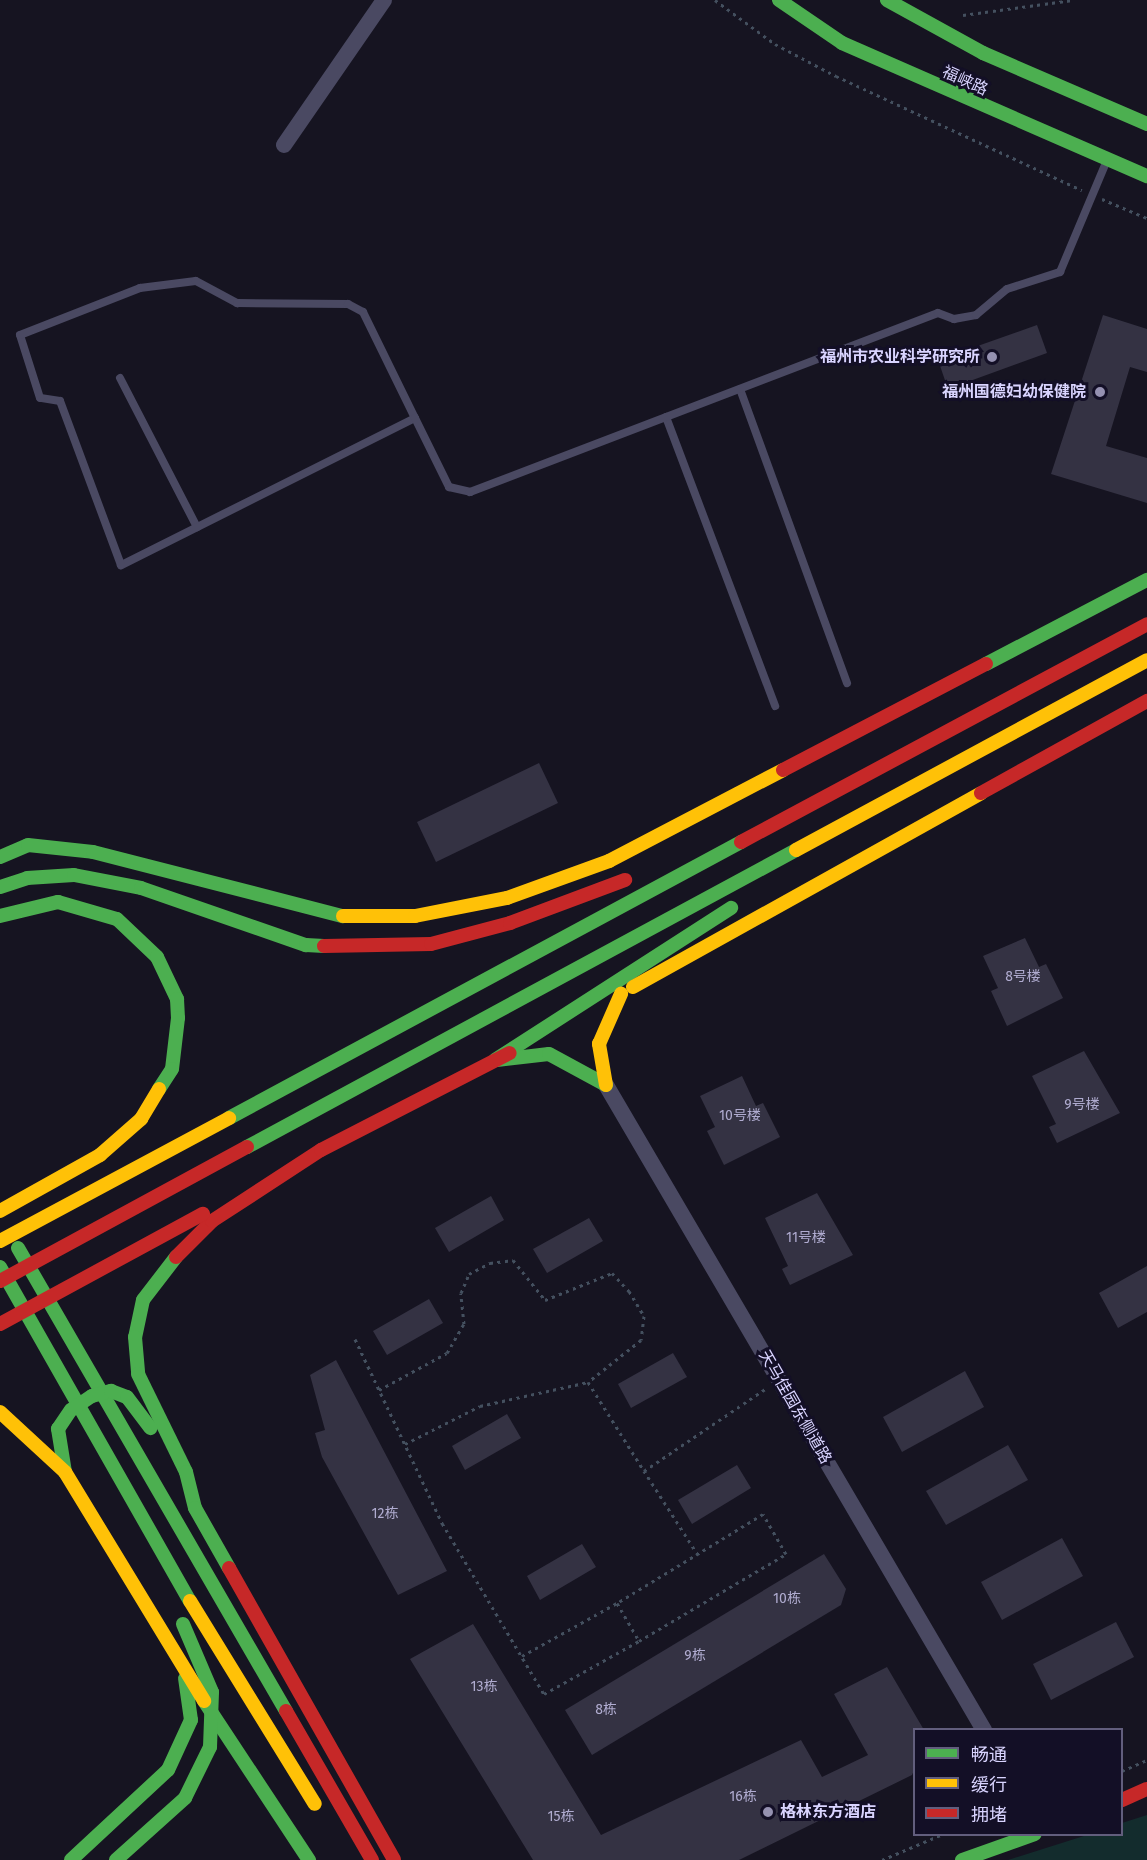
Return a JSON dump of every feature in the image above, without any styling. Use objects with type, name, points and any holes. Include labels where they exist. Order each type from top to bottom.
[{"type":"main road","name":"福峡路","points":[[779,0],[842,43],[1147,176]]},
{"type":"main road","name":"福峡路","points":[[887,0],[983,53],[1147,124]]},
{"type":"main road","points":[[501,925],[639,846],[1147,580]]},
{"type":"main road","points":[[0,1241],[733,846],[788,812],[1147,624]]},
{"type":"main road","points":[[829,851],[1147,661]]},
{"type":"main road","points":[[74,1433],[0,1281],[1147,661]]},
{"type":"main road","points":[[0,1324],[321,1150],[621,994],[1147,701]]},
{"type":"main road","points":[[735,827],[788,812]]},
{"type":"main road","points":[[0,857],[28,844],[93,852],[328,916],[415,916],[507,898],[639,846]]},
{"type":"main road","points":[[0,887],[27,878],[74,875],[141,888],[306,945],[369,949],[431,944],[501,925],[568,905],[642,872]]},
{"type":"main road","points":[[495,1060],[625,972],[747,898]]},
{"type":"main road","points":[[0,916],[58,902],[117,919],[157,957],[177,999],[178,1018],[172,1069],[141,1119],[100,1155],[0,1211]]},
{"type":"main road","points":[[606,1085],[599,1044],[621,994]]},
{"type":"main road","points":[[495,1060],[549,1054],[606,1085]]},
{"type":"main road","points":[[195,1508],[186,1472],[138,1374],[135,1337],[143,1300],[169,1258],[189,1240],[321,1150]]},
{"type":"main road","points":[[0,1216],[372,1860]]},
{"type":"main road","points":[[0,1267],[173,1573],[324,1820]]},
{"type":"main road","points":[[65,1472],[58,1429],[63,1419],[92,1396],[111,1391],[135,1403],[394,1860]]},
{"type":"main road","points":[[0,1412],[65,1472],[182,1667],[309,1860]]},
{"type":"main road","points":[[116,1860],[185,1798],[210,1747],[214,1706],[208,1678],[174,1609]]},
{"type":"main road","points":[[71,1860],[148,1792],[174,1760],[191,1720],[182,1667]]},
{"type":"main road","points":[[1123,1800],[1147,1790]]},
{"type":"main road","points":[[962,1860],[1029,1836]]},
{"type":"street","points":[[284,145],[384,0]]},
{"type":"street","name":"天马佳园东侧道路","points":[[606,1085],[983,1728]]},
{"type":"lane","points":[[415,418],[121,565],[60,401],[40,398],[20,335],[140,288],[196,281],[237,303],[348,304],[363,312],[449,487],[458,493],[666,417],[938,313],[954,319],[976,315],[1007,289],[1060,272],[1107,159]]},
{"type":"lane","points":[[120,378],[197,527]]},
{"type":"lane","points":[[740,389],[847,683]]},
{"type":"lane","points":[[666,417],[775,706]]},
{"type":"lane","points":[[171,1781],[174,1760]]},
{"type":"lane","points":[[134,1860],[162,1834],[169,1792]]},
{"type":"path","points":[[715,0],[775,44],[836,76],[1092,195],[1147,218]]},
{"type":"path","points":[[958,16],[1073,0]]},
{"type":"path","points":[[379,1390],[447,1353],[464,1324],[461,1293],[469,1274],[490,1263],[513,1260],[545,1300],[612,1274],[629,1291],[644,1316],[641,1340],[588,1382],[480,1406],[405,1444]]},
{"type":"path","points":[[355,1339],[442,1523],[544,1694],[786,1554],[763,1514],[617,1603],[522,1656]]},
{"type":"path","points":[[644,1471],[779,1379]]},
{"type":"path","points":[[588,1382],[698,1555]]},
{"type":"path","points":[[617,1603],[639,1641]]},
{"type":"path","points":[[1123,1771],[1147,1760]]},
{"type":"path","points":[[882,1860],[938,1836]]},
{"type":"green space","points":[[1147,1815],[1147,1860],[1008,1860],[1084,1836],[1123,1836],[1123,1823]]},
{"type":"building","points":[[1103,315],[1147,329],[1147,372],[1130,367],[1106,446],[1147,458],[1147,503],[1051,474]]},
{"type":"building","name":"福州市农业科学研究所","points":[[1037,325],[1047,353],[948,389],[938,360]]},
{"type":"building","points":[[539,763],[558,803],[436,862],[417,822]]},
{"type":"building","points":[[1025,938],[1039,967],[1046,964],[1063,998],[1007,1026],[991,991],[998,988],[983,956]]},
{"type":"building","points":[[1084,1051],[1120,1113],[1057,1143],[1049,1127],[1056,1124],[1032,1076]]},
{"type":"building","points":[[742,1076],[756,1106],[763,1103],[780,1137],[724,1165],[707,1131],[715,1127],[700,1096]]},
{"type":"building","points":[[817,1193],[853,1255],[790,1285],[782,1269],[788,1266],[765,1218]]},
{"type":"building","points":[[491,1196],[504,1220],[449,1252],[435,1228]]},
{"type":"building","points":[[589,1218],[603,1241],[547,1273],[533,1249]]},
{"type":"building","points":[[1147,1266],[1147,1312],[1118,1328],[1099,1293]]},
{"type":"building","points":[[429,1299],[443,1323],[387,1355],[373,1331]]},
{"type":"building","points":[[673,1353],[687,1377],[631,1408],[618,1384]]},
{"type":"building","points":[[336,1360],[447,1571],[398,1595],[322,1457],[315,1433],[325,1430],[310,1375]]},
{"type":"building","points":[[965,1371],[984,1407],[902,1452],[883,1417]]},
{"type":"building","points":[[507,1414],[521,1438],[465,1470],[452,1446]]},
{"type":"building","points":[[1008,1445],[1028,1480],[946,1525],[926,1491]]},
{"type":"building","points":[[737,1465],[751,1488],[692,1524],[678,1500]]},
{"type":"building","points":[[1062,1538],[1083,1576],[1002,1620],[981,1582]]},
{"type":"building","points":[[582,1544],[596,1567],[540,1600],[527,1576]]},
{"type":"building","points":[[824,1554],[846,1589],[841,1605],[592,1755],[565,1710]]},
{"type":"building","points":[[1116,1622],[1134,1657],[1051,1700],[1033,1664]]},
{"type":"building","points":[[473,1624],[601,1835],[801,1740],[822,1777],[868,1755],[834,1694],[887,1667],[923,1728],[913,1728],[912,1775],[739,1860],[533,1860],[410,1659]]},
{"type":"traffic: fast","points":[[779,0],[842,43],[1147,176]]},
{"type":"traffic: fast","points":[[887,0],[983,53],[1147,124]]},
{"type":"traffic: fast","points":[[986,664],[1147,580]]},
{"type":"traffic: fast","points":[[229,1118],[741,842]]},
{"type":"traffic: fast","points":[[0,857],[28,845],[93,852],[343,916]]},
{"type":"traffic: fast","points":[[247,1147],[796,850]]},
{"type":"traffic: fast","points":[[0,887],[27,878],[74,875],[141,888],[306,945],[324,946]]},
{"type":"traffic: fast","points":[[0,916],[58,902],[117,919],[157,957],[177,999],[178,1018],[172,1069],[159,1089]]},
{"type":"traffic: fast","points":[[495,1060],[731,908]]},
{"type":"traffic: fast","points":[[497,1060],[549,1054],[606,1085]]},
{"type":"traffic: fast","points":[[18,1248],[286,1711]]},
{"type":"traffic: fast","points":[[176,1257],[143,1300],[135,1337],[138,1374],[186,1472],[195,1508],[229,1568]]},
{"type":"traffic: fast","points":[[0,1267],[190,1601]]},
{"type":"traffic: fast","points":[[65,1472],[58,1429],[71,1410],[92,1396],[111,1391],[127,1397],[150,1428]]},
{"type":"traffic: fast","points":[[116,1860],[185,1798],[210,1747],[212,1692],[183,1624]]},
{"type":"traffic: fast","points":[[71,1860],[168,1770],[191,1720],[185,1678]]},
{"type":"traffic: fast","points":[[204,1701],[309,1860]]},
{"type":"traffic: fast","points":[[962,1860],[1029,1836]]},
{"type":"traffic: slow","points":[[796,850],[1147,660]]},
{"type":"traffic: slow","points":[[343,916],[415,916],[507,898],[609,861],[783,770]]},
{"type":"traffic: slow","points":[[633,987],[981,793]]},
{"type":"traffic: slow","points":[[606,1085],[599,1044],[621,994]]},
{"type":"traffic: slow","points":[[0,1211],[100,1155],[141,1119],[159,1089]]},
{"type":"traffic: slow","points":[[0,1241],[229,1118]]},
{"type":"traffic: slow","points":[[0,1412],[65,1472],[204,1701]]},
{"type":"traffic: slow","points":[[190,1601],[315,1804]]},
{"type":"traffic: jam","points":[[741,842],[1147,624]]},
{"type":"traffic: jam","points":[[783,770],[986,664]]},
{"type":"traffic: jam","points":[[981,793],[1147,701]]},
{"type":"traffic: jam","points":[[324,946],[431,944],[510,923],[625,880]]},
{"type":"traffic: jam","points":[[176,1257],[212,1221],[321,1150],[510,1053]]},
{"type":"traffic: jam","points":[[0,1281],[247,1147]]},
{"type":"traffic: jam","points":[[0,1324],[203,1214]]},
{"type":"traffic: jam","points":[[229,1568],[394,1860]]},
{"type":"traffic: jam","points":[[286,1711],[372,1860]]},
{"type":"traffic: jam","points":[[1123,1800],[1147,1789]]},
{"type":"place","name":"福州市农业科学研究所","points":[[992,357]]},
{"type":"place","name":"福州国德妇幼保健院","points":[[1100,392]]},
{"type":"place","name":"格林东方酒店","points":[[768,1812]]}]
